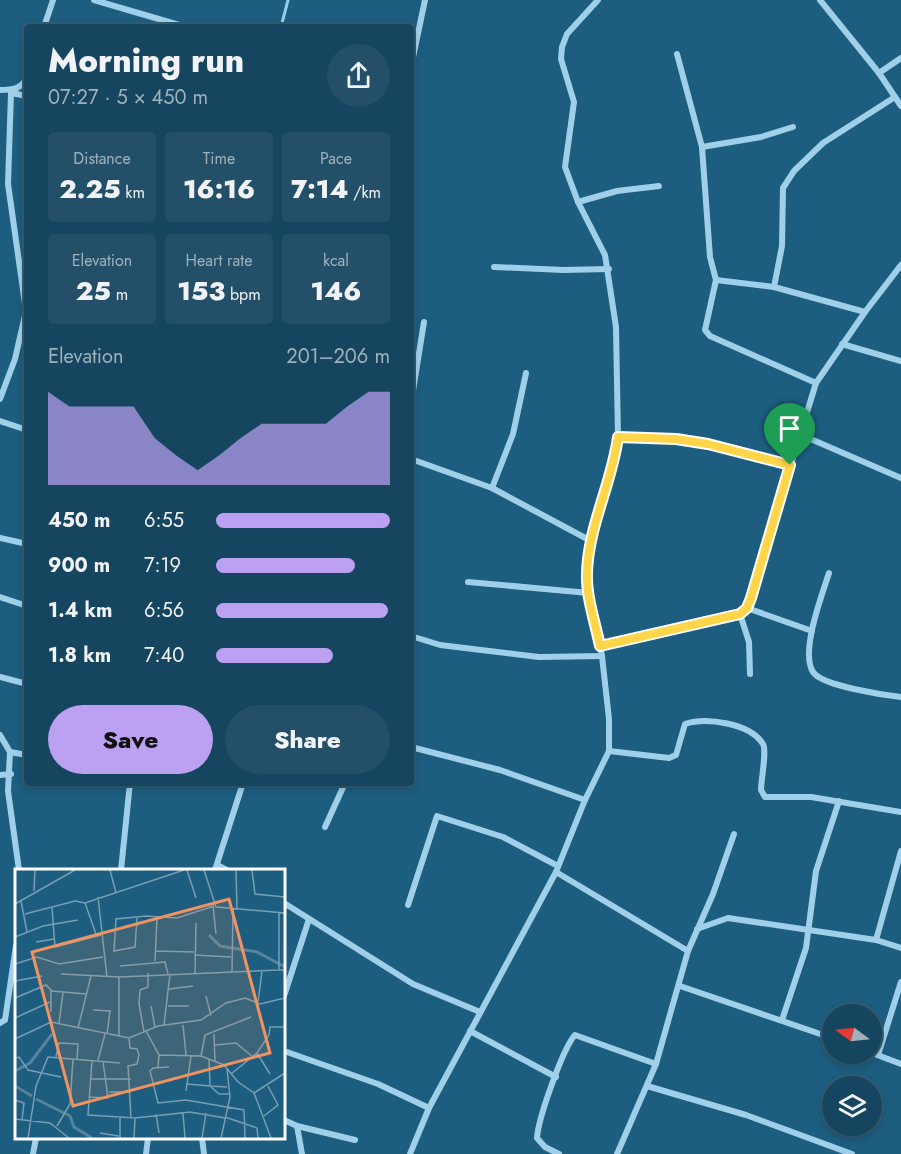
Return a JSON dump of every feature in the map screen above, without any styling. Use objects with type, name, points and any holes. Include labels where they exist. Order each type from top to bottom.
[{"type":"street","points":[[45,24],[53,0]]},
{"type":"street","points":[[94,0],[176,24]]},
{"type":"street","points":[[414,53],[425,0]]},
{"type":"street","points":[[410,1154],[429,1108],[557,869],[585,800],[609,751],[609,719],[602,656],[587,573],[591,542],[615,460],[618,437],[616,327],[609,269],[578,202],[565,167],[574,102],[561,58],[561,47],[567,34],[598,0]]},
{"type":"street","points":[[820,0],[879,73],[901,106]]},
{"type":"street","points":[[677,54],[702,147],[710,257],[716,280],[704,322],[705,330],[710,336],[816,383]]},
{"type":"street","points":[[879,73],[901,58]]},
{"type":"street","points":[[14,91],[24,84]]},
{"type":"street","points":[[0,90],[24,95]]},
{"type":"street","points":[[14,91],[8,184],[24,297]]},
{"type":"street","points":[[774,287],[782,246],[783,188],[794,171],[823,144],[896,97]]},
{"type":"street","points":[[702,147],[761,137],[794,127]]},
{"type":"street","points":[[578,202],[617,191],[659,186]]},
{"type":"street","points":[[600,646],[740,614],[747,608],[816,383],[901,265]]},
{"type":"street","points":[[494,267],[609,269]]},
{"type":"street","points":[[716,280],[774,287],[865,312]]},
{"type":"street","points":[[0,399],[15,358],[24,320]]},
{"type":"street","points":[[414,384],[424,322]]},
{"type":"street","points":[[842,344],[901,361]]},
{"type":"street","points":[[492,489],[513,434],[526,373]]},
{"type":"street","points":[[0,421],[24,429]]},
{"type":"street","points":[[799,434],[901,478]]},
{"type":"street","points":[[618,437],[676,439],[708,444],[790,465]]},
{"type":"street","points":[[414,460],[492,489],[591,542]]},
{"type":"street","points":[[0,538],[24,543]]},
{"type":"street","points":[[829,573],[812,631],[808,662],[813,674],[826,682],[901,697]]},
{"type":"street","points":[[468,582],[589,593]]},
{"type":"street","points":[[0,597],[24,605]]},
{"type":"street","points":[[747,608],[812,631]]},
{"type":"street","points":[[740,614],[749,642],[750,674]]},
{"type":"street","points":[[414,637],[440,645],[539,657],[602,656]]},
{"type":"street","points":[[0,677],[24,683]]},
{"type":"street","points":[[609,751],[669,758],[676,755],[679,750],[685,724],[692,721],[721,723],[746,730],[763,744],[765,751],[761,790],[765,797],[811,797],[901,812]]},
{"type":"street","points":[[0,735],[10,752],[8,790],[19,869]]},
{"type":"street","points":[[414,748],[500,770],[585,800]]},
{"type":"street","points":[[10,752],[24,754]]},
{"type":"street","points":[[0,775],[10,774]]},
{"type":"street","points":[[121,869],[130,786]]},
{"type":"street","points":[[216,867],[242,786]]},
{"type":"street","points":[[325,827],[344,786]]},
{"type":"street","points":[[782,1020],[810,930],[816,871],[838,801]]},
{"type":"street","points":[[408,904],[437,816],[503,837],[688,951]]},
{"type":"street","points":[[617,1154],[656,1064],[680,986],[688,951],[713,894],[734,834]]},
{"type":"street","points":[[876,940],[901,850]]},
{"type":"street","points":[[285,904],[413,984],[480,1012]]},
{"type":"street","points":[[697,929],[728,918],[876,940],[901,948]]},
{"type":"street","points":[[285,993],[309,919]]},
{"type":"street","points":[[0,1023],[5,1020],[15,953]]},
{"type":"street","points":[[882,1035],[901,982]]},
{"type":"street","points":[[680,986],[822,1034]]},
{"type":"street","points":[[470,1030],[556,1077]]},
{"type":"street","points":[[559,1154],[545,1147],[537,1138],[556,1077],[575,1035],[601,1042],[656,1064]]},
{"type":"street","points":[[285,1051],[378,1084],[429,1108]]},
{"type":"street","points":[[882,1057],[901,1064]]},
{"type":"street","points":[[647,1086],[746,1115],[852,1154]]},
{"type":"street","points":[[285,1120],[297,1126],[355,1140]]},
{"type":"street","points":[[297,1126],[302,1154]]},
{"type":"street","points":[[33,1154],[36,1139]]},
{"type":"street","points":[[146,1154],[148,1139]]},
{"type":"street","points":[[202,1139],[204,1154]]},
{"type":"waterway","points":[[282,24],[288,0]]},
{"type":"route","points":[[618,437],[676,439],[708,444],[790,465],[747,608],[740,614],[600,646],[587,573],[591,542],[615,460],[618,437]]}]
